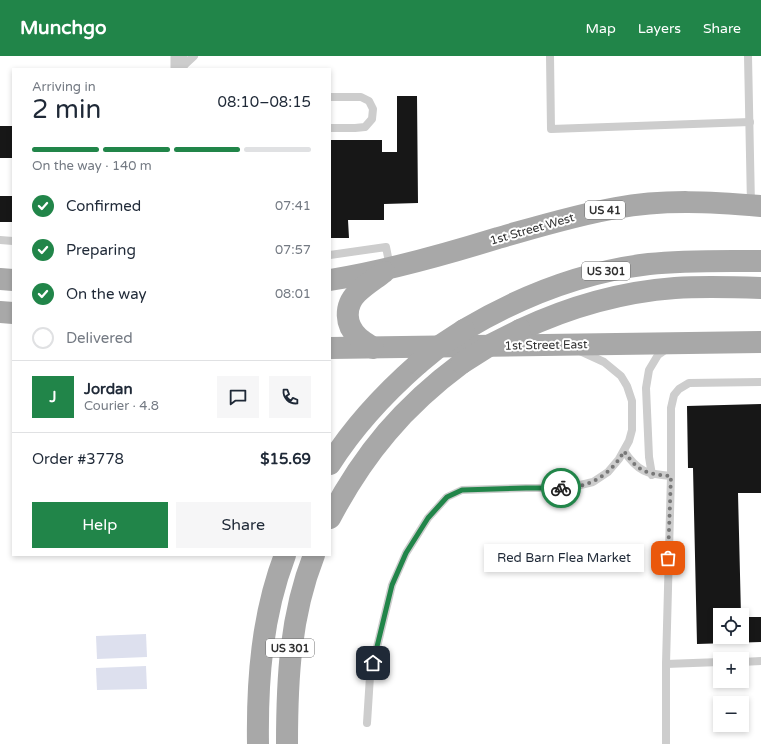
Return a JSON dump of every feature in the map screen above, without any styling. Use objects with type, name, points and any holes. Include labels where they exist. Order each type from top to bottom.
[{"type":"main road","name":"1st Street West","points":[[331,280],[390,268],[568,218],[617,208],[669,202],[756,206]]},
{"type":"main road","name":"US 301","points":[[331,463],[367,414],[402,378],[418,364],[464,330],[527,297],[551,287],[599,272],[648,264],[672,262],[761,261]]},
{"type":"main road","points":[[373,348],[361,340],[352,330],[348,320],[348,308],[357,292],[390,268]]},
{"type":"main road","points":[[0,278],[12,280]]},
{"type":"main road","name":"US 301","points":[[331,516],[348,485],[365,460],[395,422],[432,386],[462,363],[492,344],[556,314],[580,306],[628,294],[652,290],[682,288],[761,288]]},
{"type":"main road","name":"1st Street East","points":[[331,348],[761,342]]},
{"type":"main road","name":"US 301","points":[[258,744],[259,685],[263,642],[268,612],[285,556]]},
{"type":"main road","name":"US 301","points":[[287,744],[287,689],[292,638],[301,591],[314,556]]},
{"type":"street","points":[[179,56],[179,68]]},
{"type":"lane","points":[[180,68],[194,56]]},
{"type":"lane","points":[[550,56],[551,129],[750,122]]},
{"type":"lane","points":[[748,56],[750,122],[756,206]]},
{"type":"lane","points":[[331,97],[361,97],[369,101],[372,110],[372,119],[365,127],[331,128]]},
{"type":"lane","points":[[0,240],[12,241]]},
{"type":"lane","points":[[331,255],[386,247],[390,268]]},
{"type":"lane","points":[[652,475],[649,457],[646,388],[649,370],[658,355],[676,343]]},
{"type":"lane","points":[[367,723],[370,676],[392,585],[406,553],[428,518],[447,497],[462,490],[568,488],[593,482],[608,472],[620,460],[629,441],[632,430],[632,401],[628,386],[621,376],[604,362],[567,345]]},
{"type":"lane","points":[[666,744],[671,408],[674,395],[679,389],[689,383],[761,382]]},
{"type":"lane","points":[[624,451],[630,460],[640,469],[652,475],[671,476]]},
{"type":"lane","points":[[749,662],[761,661]]},
{"type":"lane","points":[[666,664],[713,662]]},
{"type":"shaded area","points":[[146,634],[147,657],[97,659],[96,636]]},
{"type":"shaded area","points":[[146,666],[147,689],[97,690],[96,668]]},
{"type":"building","points":[[397,96],[417,96],[418,203],[384,204],[384,220],[348,220],[349,238],[331,238],[331,140],[382,140],[382,152],[397,152]]},
{"type":"building","points":[[0,126],[12,126],[12,158],[0,158]]},
{"type":"building","points":[[0,196],[12,196],[12,222],[0,222]]},
{"type":"building","points":[[761,404],[761,493],[738,493],[741,608],[713,608],[713,644],[697,644],[693,468],[688,468],[687,406]]},
{"type":"building","points":[[749,617],[761,617],[761,642],[749,642]]},
{"type":"way so far","points":[[561,488],[568,488],[593,482],[608,472],[620,460],[624,451],[630,460],[640,469],[652,475],[671,476],[668,558]]},
{"type":"place","name":"Red Barn Flea Market","points":[[668,558]]},
{"type":"route","points":[[373,663],[392,585],[406,553],[428,518],[447,497],[462,490],[561,488]]}]
